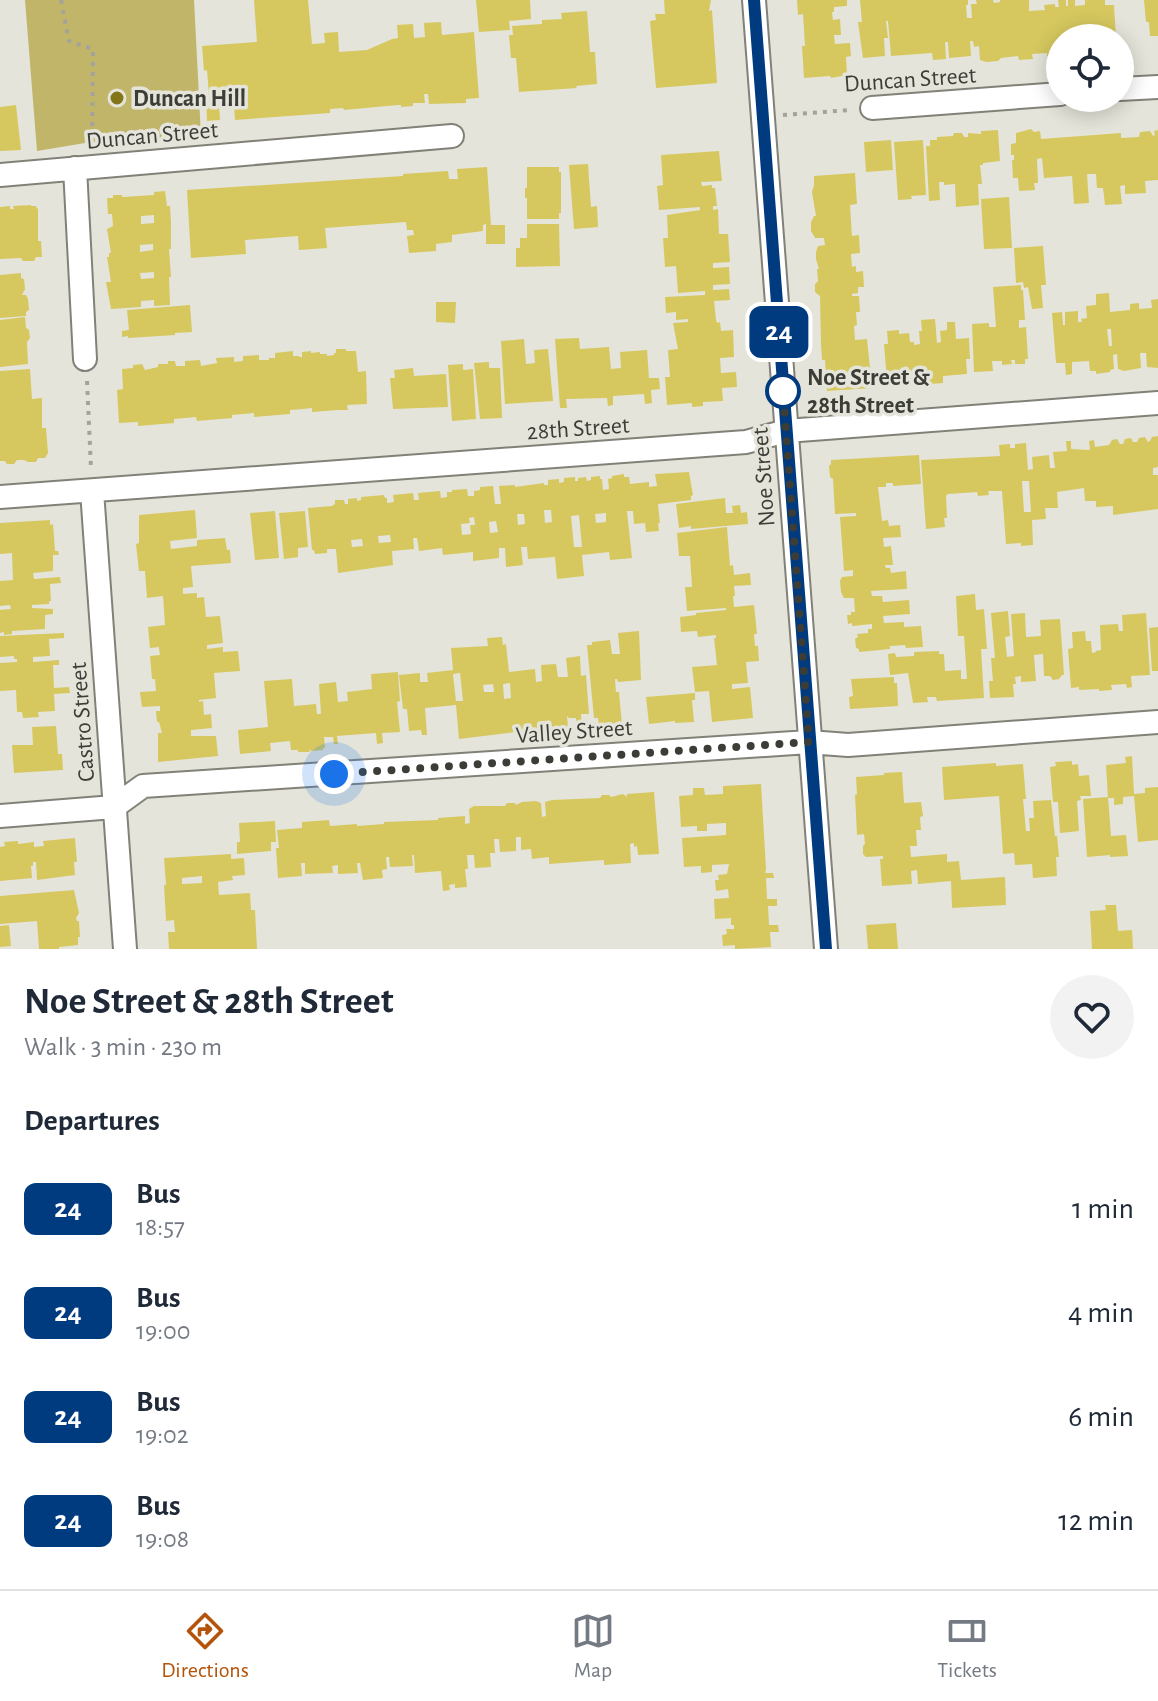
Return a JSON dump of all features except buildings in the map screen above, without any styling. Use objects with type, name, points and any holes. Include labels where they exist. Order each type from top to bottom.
[{"type":"street","name":"Noe Street","points":[[754,0],[826,949]]},
{"type":"street","points":[[1134,88],[1158,87]]},
{"type":"street","name":"Duncan Street","points":[[872,108],[1046,95]]},
{"type":"street","name":"Duncan Street","points":[[0,175],[452,136]]},
{"type":"street","points":[[84,167],[85,359]]},
{"type":"street","name":"28th Street","points":[[0,497],[746,442],[786,431],[1158,403]]},
{"type":"street","name":"Castro Street","points":[[92,491],[125,949]]},
{"type":"street","name":"Valley Street","points":[[0,816],[114,807],[143,786],[809,742],[848,745],[1158,722]]},
{"type":"path","points":[[61,0],[69,41],[93,49],[91,142],[84,167]]},
{"type":"path","name":"Duncan Street","points":[[764,116],[872,108]]},
{"type":"path","points":[[85,359],[92,491]]},
{"type":"shaded area","points":[[25,0],[194,0],[201,136],[91,142],[37,151]]},
{"type":"bus line","name":"24","points":[[754,0],[826,949]]},
{"type":"place","name":"Duncan Hill","points":[[117,98]]},
{"type":"place","name":"Noe Street & 28th Street","points":[[783,391]]},
{"type":"route","points":[[334,774],[809,742],[783,391]]}]
